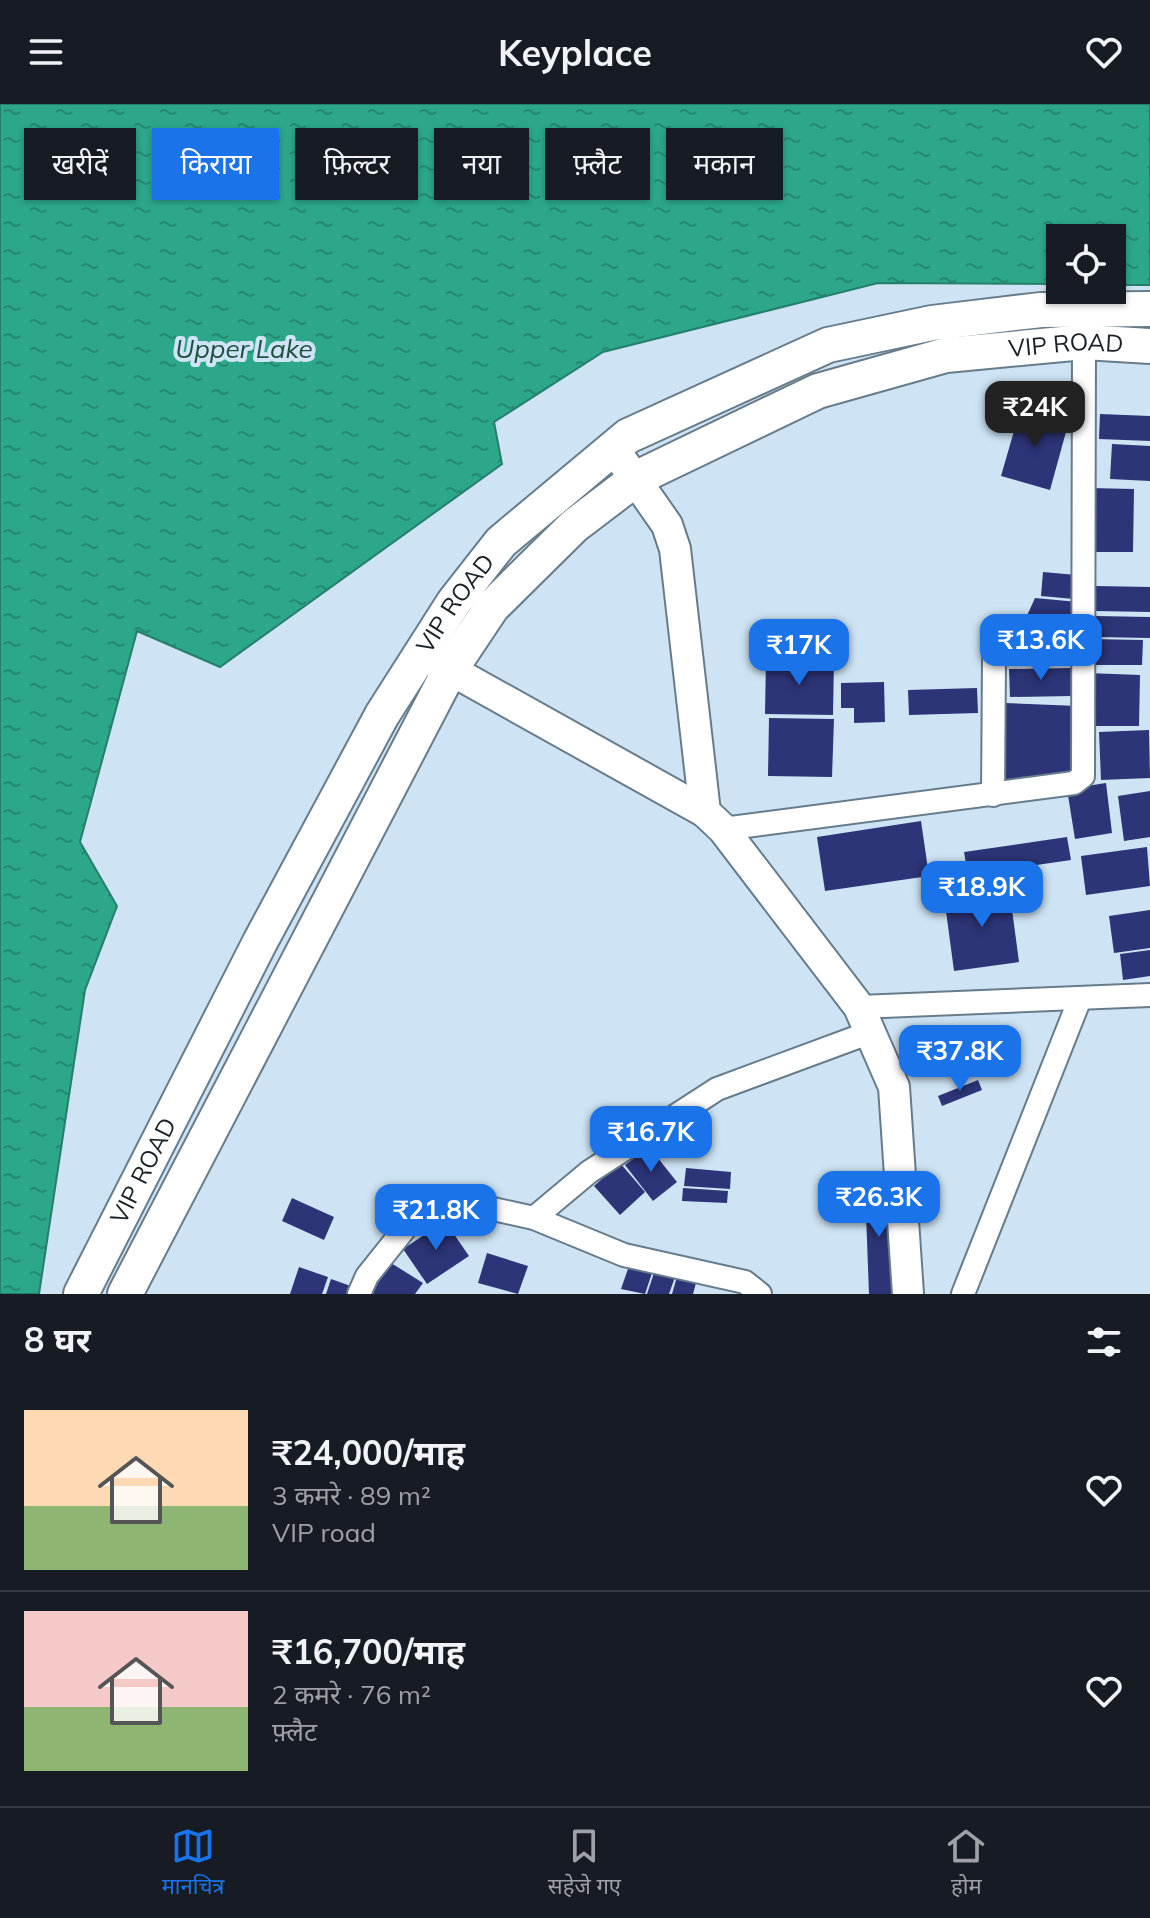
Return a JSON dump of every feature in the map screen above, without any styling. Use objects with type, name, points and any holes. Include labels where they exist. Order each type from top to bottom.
[{"type":"main road","name":"VIP ROAD","points":[[125,1294],[436,662],[454,602],[501,542],[628,436],[828,345],[932,323],[1041,310],[1150,309]]},
{"type":"main road","name":"VIP ROAD","points":[[81,1294],[260,942],[382,715],[574,526],[637,478],[818,391],[946,355],[1084,342],[1150,346]]},
{"type":"street","points":[[714,821],[993,795],[1074,783],[1083,776],[1084,342]]},
{"type":"street","points":[[614,449],[667,525],[675,549],[714,821]]},
{"type":"street","points":[[993,795],[994,660]]},
{"type":"street","points":[[436,662],[714,821],[865,1019],[894,1087],[908,1294]]},
{"type":"street","points":[[534,1218],[589,1172],[717,1089],[865,1019],[1150,995]]},
{"type":"street","points":[[963,1294],[1079,1001]]},
{"type":"street","points":[[359,1294],[367,1276],[426,1202],[457,1201],[534,1218],[624,1255],[745,1282],[760,1294]]},
{"type":"water","name":"Upper Lake","points":[[0,104],[1150,104],[1150,285],[1126,285],[1126,224],[1046,224],[1046,284],[878,283],[603,352],[494,422],[502,464],[220,667],[137,631],[80,842],[117,906],[85,990],[39,1294],[0,1294]]},
{"type":"building","points":[[1021,407],[1069,421],[1050,490],[1001,476]]},
{"type":"building","points":[[1100,414],[1150,416],[1150,441],[1099,439]]},
{"type":"building","points":[[1112,444],[1150,446],[1150,481],[1110,479]]},
{"type":"building","points":[[1089,488],[1134,489],[1133,552],[1088,552]]},
{"type":"building","points":[[1043,572],[1076,575],[1074,599],[1041,596]]},
{"type":"building","points":[[1095,586],[1150,587],[1150,612],[1094,611]]},
{"type":"building","points":[[1035,598],[1078,602],[1075,632],[1020,631]]},
{"type":"building","points":[[1096,616],[1150,617],[1150,638],[1095,637]]},
{"type":"building","points":[[1021,634],[1077,634],[1076,664],[1009,666]]},
{"type":"building","points":[[1089,639],[1143,640],[1142,665],[1088,665]]},
{"type":"building","points":[[766,658],[834,660],[833,715],[765,714]]},
{"type":"building","points":[[1072,668],[1072,696],[1010,697],[1009,669]]},
{"type":"building","points":[[1087,673],[1140,675],[1139,726],[1086,726]]},
{"type":"building","points":[[884,682],[885,722],[854,723],[854,708],[841,708],[841,683]]},
{"type":"building","points":[[977,688],[978,713],[909,715],[908,690]]},
{"type":"building","points":[[1005,703],[1078,706],[1074,778],[1005,783]]},
{"type":"building","points":[[769,718],[834,719],[832,777],[768,776]]},
{"type":"building","points":[[1149,730],[1150,778],[1101,780],[1099,732]]},
{"type":"building","points":[[1106,783],[1112,833],[1075,839],[1067,789]]},
{"type":"building","points":[[1150,791],[1150,837],[1124,841],[1118,796]]},
{"type":"building","points":[[921,821],[929,876],[825,891],[817,837]]},
{"type":"building","points":[[1067,837],[1071,860],[968,875],[964,852]]},
{"type":"building","points":[[1147,847],[1150,886],[1086,895],[1081,856]]},
{"type":"building","points":[[1009,887],[1019,962],[954,971],[944,896]]},
{"type":"building","points":[[1150,910],[1150,948],[1114,953],[1109,916]]},
{"type":"building","points":[[1150,950],[1150,976],[1123,980],[1120,954]]},
{"type":"building","points":[[978,1080],[982,1090],[942,1106],[938,1096]]},
{"type":"building","points":[[649,1147],[677,1182],[653,1201],[625,1165]]},
{"type":"building","points":[[620,1163],[645,1192],[620,1215],[594,1186]]},
{"type":"building","points":[[686,1168],[731,1172],[730,1189],[684,1186]]},
{"type":"building","points":[[890,1185],[893,1294],[869,1294],[865,1186]]},
{"type":"building","points":[[683,1188],[728,1191],[727,1203],[682,1201]]},
{"type":"building","points":[[292,1198],[334,1217],[324,1240],[282,1221]]},
{"type":"building","points":[[445,1221],[469,1256],[427,1284],[403,1249]]},
{"type":"building","points":[[487,1253],[528,1266],[518,1294],[478,1283]]},
{"type":"building","points":[[391,1263],[423,1283],[415,1294],[371,1294]]},
{"type":"building","points":[[629,1266],[652,1273],[645,1294],[621,1289]]},
{"type":"building","points":[[299,1267],[328,1277],[322,1294],[290,1294]]},
{"type":"building","points":[[655,1270],[675,1277],[669,1294],[647,1294]]},
{"type":"building","points":[[677,1277],[696,1283],[693,1294],[672,1294]]},
{"type":"building","points":[[331,1279],[359,1289],[357,1294],[326,1294]]}]
